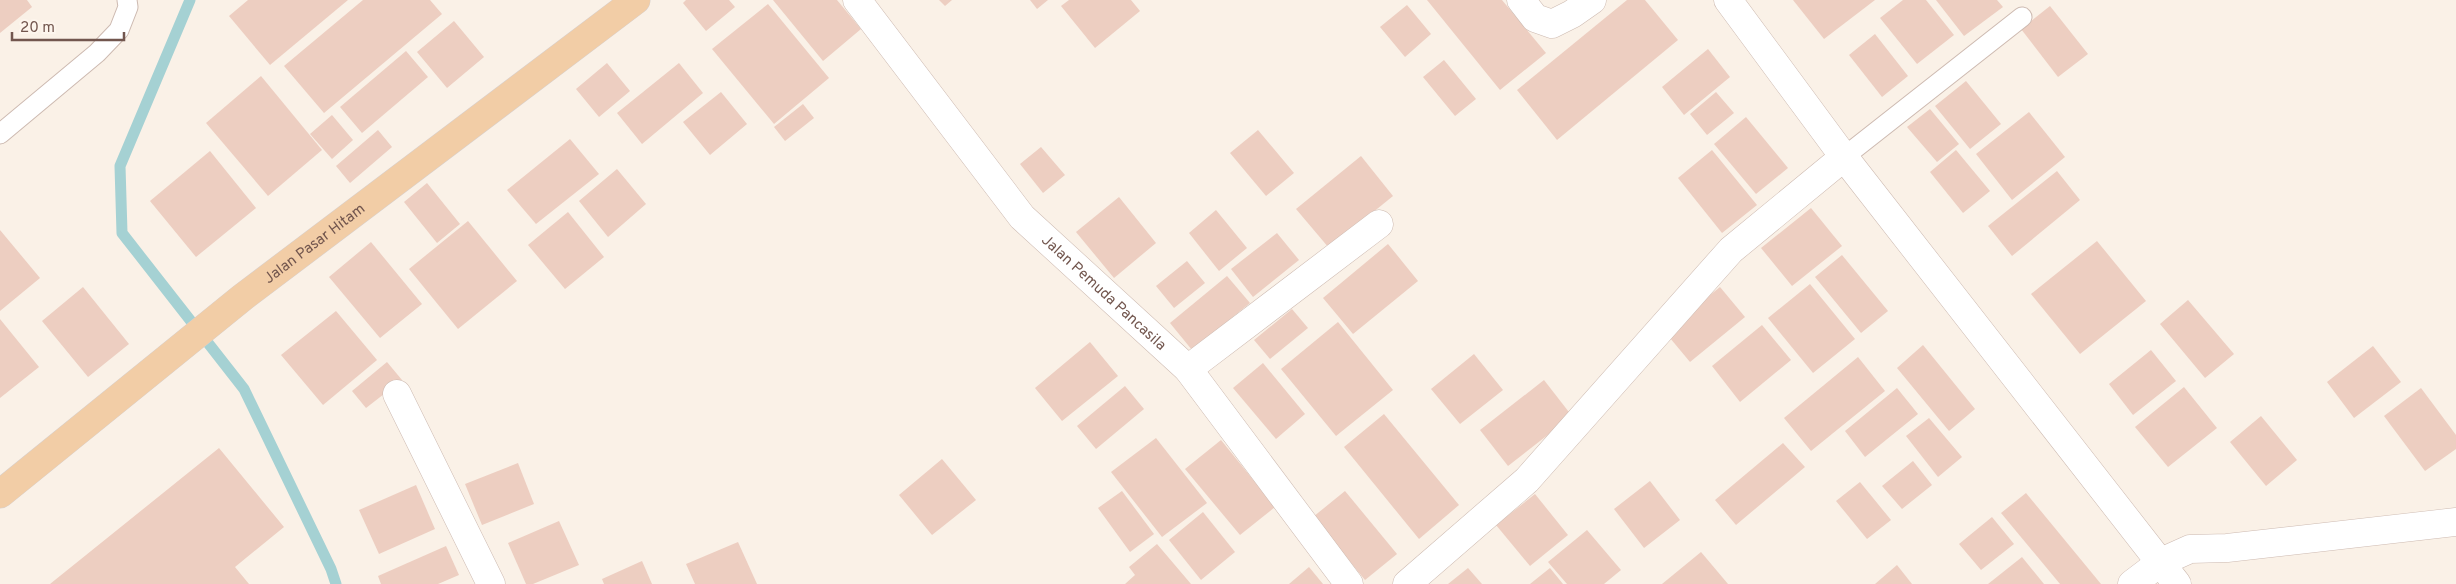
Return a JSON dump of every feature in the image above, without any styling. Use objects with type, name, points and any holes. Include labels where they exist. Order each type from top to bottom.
[{"type":"main road","name":"Jalan Pasar Hitam","points":[[0,494],[242,297],[636,0]]},
{"type":"street","name":"Jalan Pemuda Pancasila","points":[[857,0],[1022,217],[1188,369],[1349,584]]},
{"type":"street","points":[[1521,0],[1535,18],[1552,24],[1572,14],[1592,0]]},
{"type":"street","points":[[1728,0],[1844,157],[2177,584]]},
{"type":"street","points":[[1407,584],[1527,480],[1732,250],[1844,157]]},
{"type":"street","points":[[1188,369],[1379,224]]},
{"type":"street","points":[[397,394],[491,584]]},
{"type":"street","points":[[2132,584],[2161,562],[2190,549],[2227,548],[2456,522]]},
{"type":"lane","points":[[0,134],[96,53],[119,30],[128,8],[127,0]]},
{"type":"lane","points":[[1844,157],[2022,17]]},
{"type":"building","points":[[0,0],[27,0],[32,7],[0,33]]},
{"type":"building","points":[[248,0],[348,0],[270,65],[229,16]]},
{"type":"building","points":[[363,0],[430,0],[442,14],[324,113],[284,66]]},
{"type":"building","points":[[686,0],[729,0],[735,7],[706,31],[683,3]]},
{"type":"building","points":[[773,0],[837,0],[861,29],[823,61]]},
{"type":"building","points":[[939,0],[952,0],[945,6]]},
{"type":"building","points":[[1030,0],[1048,0],[1037,9]]},
{"type":"building","points":[[1069,0],[1131,0],[1140,11],[1095,48],[1061,6]]},
{"type":"building","points":[[1427,0],[1502,0],[1546,53],[1500,90]]},
{"type":"building","points":[[1627,0],[1645,0],[1678,40],[1557,140],[1517,90]]},
{"type":"building","points":[[1793,0],[1875,0],[1824,39]]},
{"type":"building","points":[[1903,0],[1926,0],[1954,35],[1917,64],[1880,18]]},
{"type":"building","points":[[1936,0],[1997,0],[2003,7],[1964,36]]},
{"type":"building","points":[[768,4],[829,78],[774,124],[712,49]]},
{"type":"building","points":[[1407,5],[1431,34],[1405,57],[1380,27]]},
{"type":"building","points":[[2050,6],[2088,54],[2058,77],[2021,29]]},
{"type":"building","points":[[454,21],[484,57],[447,88],[417,52]]},
{"type":"building","points":[[1875,34],[1908,76],[1882,97],[1849,55]]},
{"type":"building","points":[[1708,49],[1730,77],[1684,115],[1662,87]]},
{"type":"building","points":[[406,51],[428,77],[362,133],[340,107]]},
{"type":"building","points":[[1444,60],[1476,99],[1455,116],[1423,77]]},
{"type":"building","points":[[607,63],[630,91],[599,117],[576,89]]},
{"type":"building","points":[[679,63],[703,93],[642,144],[617,113]]},
{"type":"building","points":[[261,76],[322,150],[268,196],[206,123]]},
{"type":"building","points":[[1966,81],[2001,124],[1970,149],[1935,106]]},
{"type":"building","points":[[721,92],[747,124],[710,155],[683,122]]},
{"type":"building","points":[[1716,92],[1734,113],[1707,135],[1690,114]]},
{"type":"building","points":[[803,104],[814,118],[785,141],[774,127]]},
{"type":"building","points":[[1930,109],[1959,144],[1937,162],[1907,127]]},
{"type":"building","points":[[2029,112],[2065,157],[2012,200],[1976,154]]},
{"type":"building","points":[[332,115],[353,140],[332,159],[310,134]]},
{"type":"building","points":[[1746,117],[1788,168],[1756,194],[1714,144]]},
{"type":"building","points":[[378,130],[392,147],[350,183],[336,166]]},
{"type":"building","points":[[1258,130],[1294,173],[1266,196],[1230,153]]},
{"type":"building","points":[[570,139],[599,174],[536,224],[507,190]]},
{"type":"building","points":[[1041,147],[1065,175],[1043,193],[1020,164]]},
{"type":"building","points":[[1712,150],[1757,205],[1722,233],[1678,178]]},
{"type":"building","points":[[1956,150],[1990,191],[1963,213],[1930,172]]},
{"type":"building","points":[[210,151],[256,208],[196,257],[150,201]]},
{"type":"building","points":[[1361,156],[1393,196],[1329,248],[1296,209]]},
{"type":"building","points":[[617,169],[646,204],[608,237],[579,201]]},
{"type":"building","points":[[2057,171],[2080,200],[2012,256],[1988,226]]},
{"type":"building","points":[[427,183],[460,224],[437,243],[404,202]]},
{"type":"building","points":[[1119,197],[1156,243],[1114,278],[1076,232]]},
{"type":"building","points":[[1811,208],[1842,246],[1792,286],[1761,248]]},
{"type":"building","points":[[1216,210],[1247,248],[1219,271],[1189,233]]},
{"type":"building","points":[[568,212],[604,257],[565,289],[528,245]]},
{"type":"building","points":[[468,221],[517,281],[458,329],[409,269]]},
{"type":"building","points":[[0,230],[40,278],[0,311]]},
{"type":"building","points":[[1277,233],[1299,260],[1253,297],[1231,269]]},
{"type":"building","points":[[2097,241],[2146,301],[2080,354],[2031,294]]},
{"type":"building","points":[[371,242],[422,304],[380,338],[329,277]]},
{"type":"building","points":[[1388,244],[1418,281],[1353,334],[1323,298]]},
{"type":"building","points":[[1842,255],[1888,311],[1861,333],[1815,277]]},
{"type":"building","points":[[1187,261],[1205,283],[1174,308],[1156,286]]},
{"type":"building","points":[[1227,276],[1250,303],[1192,350],[1170,323]]},
{"type":"building","points":[[1810,284],[1855,339],[1813,373],[1768,318]]},
{"type":"building","points":[[83,287],[129,344],[88,377],[42,321]]},
{"type":"building","points":[[1720,287],[1745,317],[1690,362],[1665,332]]},
{"type":"building","points":[[2188,300],[2234,354],[2205,378],[2160,324]]},
{"type":"building","points":[[1292,309],[1308,328],[1270,359],[1254,340]]},
{"type":"building","points":[[336,311],[377,360],[323,405],[281,355]]},
{"type":"building","points":[[0,319],[39,367],[0,398]]},
{"type":"building","points":[[1338,322],[1393,390],[1336,436],[1281,369]]},
{"type":"building","points":[[1762,325],[1791,360],[1740,402],[1712,366]]},
{"type":"building","points":[[1090,342],[1118,376],[1062,421],[1035,388]]},
{"type":"building","points":[[1923,345],[1975,409],[1949,431],[1897,368]]},
{"type":"building","points":[[2373,346],[2401,382],[2354,418],[2327,382]]},
{"type":"building","points":[[2151,350],[2176,381],[2133,415],[2109,384]]},
{"type":"building","points":[[1474,354],[1503,390],[1460,424],[1431,389]]},
{"type":"building","points":[[1858,357],[1885,391],[1811,451],[1784,418]]},
{"type":"building","points":[[387,362],[402,380],[366,408],[352,391]]},
{"type":"building","points":[[1263,363],[1305,414],[1276,439],[1233,388]]},
{"type":"building","points":[[1544,380],[1572,416],[1508,466],[1480,430]]},
{"type":"building","points":[[1125,386],[1144,409],[1096,449],[1077,426]]},
{"type":"building","points":[[2184,387],[2217,428],[2168,467],[2135,427]]},
{"type":"building","points":[[1897,388],[1918,414],[1865,457],[1845,431]]},
{"type":"building","points":[[2421,388],[2456,435],[2456,449],[2425,471],[2384,416]]},
{"type":"building","points":[[1384,414],[1459,505],[1419,539],[1344,447]]},
{"type":"building","points":[[2261,416],[2297,460],[2266,486],[2230,442]]},
{"type":"building","points":[[1929,418],[1962,457],[1938,477],[1906,436]]},
{"type":"building","points":[[1156,438],[1207,503],[1162,537],[1111,472]]},
{"type":"building","points":[[1221,440],[1275,507],[1240,535],[1185,469]]},
{"type":"building","points":[[1783,443],[1805,467],[1736,525],[1715,500]]},
{"type":"building","points":[[219,448],[284,527],[235,567],[249,584],[50,584]]},
{"type":"building","points":[[942,459],[976,500],[932,535],[899,495]]},
{"type":"building","points":[[1913,461],[1932,485],[1902,509],[1882,486]]},
{"type":"building","points":[[518,463],[534,504],[482,525],[465,484]]},
{"type":"building","points":[[1650,481],[1680,520],[1644,548],[1614,509]]},
{"type":"building","points":[[1860,482],[1891,520],[1867,539],[1836,501]]},
{"type":"building","points":[[416,485],[435,529],[379,554],[359,510]]},
{"type":"building","points":[[1122,491],[1154,534],[1130,552],[1098,508]]},
{"type":"building","points":[[1345,491],[1397,554],[1365,580],[1313,517]]},
{"type":"building","points":[[2026,493],[2101,584],[2060,584],[2001,513]]},
{"type":"building","points":[[1535,494],[1568,535],[1530,566],[1496,525]]},
{"type":"building","points":[[1203,512],[1235,552],[1201,580],[1169,540]]},
{"type":"building","points":[[1992,517],[2014,544],[1981,570],[1959,544]]},
{"type":"building","points":[[559,521],[579,565],[533,584],[526,584],[508,543]]},
{"type":"building","points":[[1587,530],[1621,570],[1604,584],[1567,584],[1548,562]]},
{"type":"building","points":[[738,542],[757,584],[695,584],[686,564]]},
{"type":"building","points":[[1157,544],[1191,584],[1125,584],[1135,575],[1129,567]]},
{"type":"building","points":[[446,546],[459,575],[438,584],[381,584],[378,576]]},
{"type":"building","points":[[1701,552],[1728,584],[1662,584]]},
{"type":"building","points":[[2022,557],[2044,584],[1988,584]]},
{"type":"building","points":[[642,561],[652,584],[604,584],[602,579]]},
{"type":"building","points":[[1897,565],[1912,584],[1875,584]]},
{"type":"building","points":[[1309,567],[1323,584],[1289,584]]},
{"type":"building","points":[[1468,568],[1482,584],[1448,584]]},
{"type":"building","points":[[1550,568],[1563,584],[1530,584]]},
{"type":"waterway","points":[[190,0],[120,166],[122,233],[244,389],[331,569],[336,584]]}]
